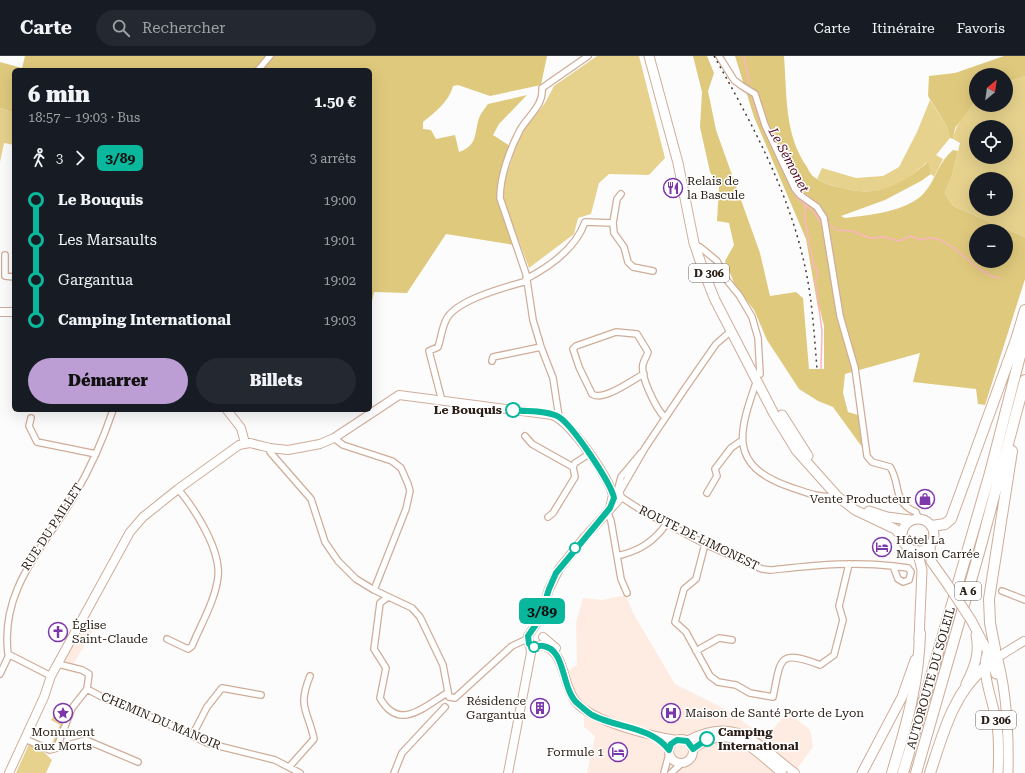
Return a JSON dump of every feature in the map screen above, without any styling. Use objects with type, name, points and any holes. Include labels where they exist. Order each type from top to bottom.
[{"type":"highway","points":[[932,526],[945,524],[951,519],[1016,340],[1025,310]]},
{"type":"highway","name":"AUTOROUTE DU SOLEIL","points":[[903,773],[988,480],[1020,356],[1025,329]]},
{"type":"highway","name":"AUTOROUTE DU SOLEIL","points":[[916,773],[980,549],[1025,380]]},
{"type":"highway","points":[[930,773],[944,734],[962,692],[991,658],[989,599],[1018,408]]},
{"type":"highway","points":[[892,773],[918,678],[920,633]]},
{"type":"main road","name":"D 306","points":[[649,56],[678,162],[694,243],[715,300],[731,331],[798,442],[828,480],[859,505],[869,511],[887,517],[914,519]]},
{"type":"main road","name":"D 306","points":[[654,56],[682,161],[705,265],[796,450],[837,496],[855,510],[895,529],[902,536]]},
{"type":"main road","points":[[914,519],[926,520],[932,526],[934,536],[930,546],[926,549],[915,550],[906,545],[902,536],[904,527],[914,519]]},
{"type":"main road","name":"D 306","points":[[930,546],[931,561],[972,620],[991,658],[1006,720],[1008,773]]},
{"type":"main road","points":[[862,773],[906,688],[920,633],[922,570],[915,550]]},
{"type":"main road","points":[[962,692],[976,660],[977,642],[972,620]]},
{"type":"main road","name":"D 306","points":[[991,658],[999,752],[998,773]]},
{"type":"street","points":[[260,68],[270,56]]},
{"type":"street","points":[[559,417],[554,378],[540,347],[533,320],[529,285],[526,280],[526,274],[500,198],[500,191],[504,174],[520,130],[542,99],[542,88],[588,56]]},
{"type":"street","points":[[719,56],[734,80],[755,94],[765,125],[795,189],[800,195],[817,207],[822,214],[828,236],[840,316],[855,368],[867,456],[872,462],[890,467],[893,471],[899,496],[909,508],[916,512],[914,519]]},
{"type":"street","points":[[621,194],[617,199],[613,223],[614,233],[624,247],[628,262],[633,267],[653,271]]},
{"type":"street","points":[[442,401],[429,351],[438,347],[446,319],[452,311],[476,298],[526,280],[546,267],[568,249],[577,239],[586,222],[613,223]]},
{"type":"street","points":[[700,247],[717,261],[725,278],[739,295],[752,317],[758,338],[759,377],[743,423],[741,441],[744,452],[752,465],[770,480],[826,498],[837,496]]},
{"type":"street","points":[[5,255],[5,276],[12,277]]},
{"type":"street","points":[[0,312],[12,312]]},
{"type":"street","points":[[508,773],[539,620],[556,573],[618,496],[645,448],[665,418],[716,344],[731,331]]},
{"type":"street","points":[[644,374],[605,396],[595,396],[592,394],[579,367],[573,349],[576,346],[616,332],[635,333],[641,338],[648,352],[643,364],[644,374],[659,411],[665,418]]},
{"type":"street","points":[[492,361],[493,357],[540,347]]},
{"type":"street","points":[[9,773],[51,676],[130,532],[144,517],[178,489],[234,448],[245,443],[288,450],[304,448],[334,438],[399,395],[559,417],[577,436],[618,496]]},
{"type":"street","name":"RUE DU PAILLET","points":[[9,655],[6,646],[3,623],[8,602],[26,565],[74,497],[96,454],[112,412]]},
{"type":"street","points":[[231,412],[241,428],[245,443]]},
{"type":"street","points":[[31,418],[29,426],[37,442],[96,454]]},
{"type":"street","points":[[525,436],[532,444],[573,467],[575,477],[554,513],[548,517]]},
{"type":"street","points":[[334,438],[343,445],[392,461],[401,468],[410,491],[406,509],[374,590]]},
{"type":"street","points":[[707,494],[717,476],[715,469],[731,448],[741,441]]},
{"type":"street","points":[[270,448],[270,452],[311,499],[325,542],[333,555],[356,579],[374,590],[412,608],[420,617],[443,665],[449,697],[453,698],[512,646],[534,642],[551,648],[556,654],[567,688],[576,702],[591,715],[645,733],[677,740],[687,741],[713,730],[734,730],[747,737],[795,773]]},
{"type":"street","points":[[618,496],[621,477],[645,448]]},
{"type":"street","points":[[573,467],[576,463],[589,454]]},
{"type":"street","points":[[167,639],[188,649],[192,646],[215,591],[218,577],[218,564],[209,540],[197,514],[178,489]]},
{"type":"street","name":"ROUTE DE LIMONEST","points":[[618,496],[705,544],[762,569],[770,570],[849,564],[893,566]]},
{"type":"street","points":[[608,509],[612,521],[622,579],[627,593]]},
{"type":"street","points":[[617,556],[631,553],[645,546],[654,539],[666,523]]},
{"type":"street","points":[[705,544],[696,579],[684,589],[675,622],[686,632],[710,676],[718,682],[736,685],[750,693],[773,697],[780,664],[786,658],[797,656],[820,665],[834,655],[843,620],[839,606],[849,564]]},
{"type":"street","points":[[1002,591],[1025,600]]},
{"type":"street","points":[[388,597],[380,603],[374,641],[374,649],[386,668],[380,698],[385,707],[392,714],[402,716],[408,715],[429,706],[448,693]]},
{"type":"street","points":[[696,651],[719,638],[732,640]]},
{"type":"street","points":[[991,658],[1024,641]]},
{"type":"street","points":[[0,674],[9,655],[51,676]]},
{"type":"street","name":"CHEMIN DU MANOIR","points":[[58,664],[82,670],[89,674],[88,690],[106,699],[173,726],[211,744],[275,760],[290,766],[300,773]]},
{"type":"street","points":[[290,766],[314,739],[311,721],[304,709],[303,697],[310,676]]},
{"type":"street","points":[[192,736],[201,716],[222,688],[261,695]]},
{"type":"street","points":[[57,747],[72,708],[88,690]]},
{"type":"street","points":[[394,773],[402,753],[445,707]]},
{"type":"street","points":[[645,733],[660,741],[669,752],[673,761],[681,764]]},
{"type":"street","points":[[670,773],[681,764],[691,759],[693,749],[707,739],[716,736],[724,736],[733,738],[743,743],[782,773]]},
{"type":"street","points":[[24,739],[50,750],[86,740],[138,762]]},
{"type":"street","points":[[664,773],[671,744],[677,740]]},
{"type":"street","points":[[687,741],[693,749]]},
{"type":"shaded area","points":[[25,56],[547,56],[541,85],[490,96],[458,85],[453,86],[445,102],[423,122],[423,129],[431,130],[436,139],[455,135],[459,152],[469,146],[472,142],[479,118],[488,104],[527,95],[499,124],[493,135],[510,146],[498,182],[497,199],[514,245],[446,234],[407,293],[374,292],[372,301],[372,68],[22,68]]},
{"type":"shaded area","points":[[597,56],[639,56],[665,158],[649,175],[609,174],[599,183],[591,214],[578,218],[574,234],[529,268],[505,204],[502,192],[506,177],[520,134],[545,103],[554,86]]},
{"type":"shaded area","points":[[693,56],[707,56],[714,73],[708,91],[716,130],[760,253],[770,296],[796,292],[803,298],[809,369],[824,369],[824,326],[820,310],[818,308],[806,239],[754,117],[735,56],[784,56],[790,128],[800,155],[810,173],[818,180],[851,190],[873,191],[893,186],[911,176],[928,162],[931,174],[921,181],[885,200],[841,216],[845,218],[887,212],[917,199],[928,188],[948,155],[953,150],[958,151],[952,176],[945,193],[953,206],[969,213],[969,216],[976,216],[995,224],[969,224],[969,268],[1013,268],[1013,232],[1025,237],[1025,279],[985,405],[978,404],[976,389],[913,382],[920,353],[845,374],[843,393],[848,412],[858,415],[862,447],[833,407],[818,401],[799,389],[767,340],[754,310],[735,285],[725,261],[734,245],[729,223],[717,221],[719,187],[710,172],[700,127],[702,92]]},
{"type":"shaded area","points":[[1004,56],[1025,56],[1025,76],[1013,80],[1013,68],[969,68]]},
{"type":"shaded area","points":[[0,62],[22,68],[12,68],[12,112],[0,108]]},
{"type":"shaded area","points":[[969,68],[969,109],[955,128],[953,139],[950,138],[946,125],[928,96],[929,76],[955,73]]},
{"type":"shaded area","points":[[1025,76],[1025,237],[1013,232],[1013,224],[995,224],[976,216],[1013,216],[1013,172],[969,172],[969,213],[953,206],[945,193],[952,176],[960,143],[953,139],[954,133],[969,108],[969,112],[1013,112],[1013,80]]},
{"type":"shaded area","points":[[930,100],[946,125],[950,138],[936,155],[943,159],[934,177],[931,174],[927,162],[901,183],[883,190],[849,190],[832,186],[817,179],[822,168],[856,178],[883,176],[899,167],[917,132]]},
{"type":"shaded area","points":[[0,108],[12,112],[12,145],[4,143],[0,162]]},
{"type":"shaded area","points":[[626,595],[633,613],[675,684],[727,710],[766,738],[787,712],[809,729],[813,747],[794,773],[587,773],[595,736],[584,727],[584,707],[578,700],[566,672],[577,665],[576,623],[583,598],[602,600]]},
{"type":"shaded area","points":[[85,617],[98,623],[72,666],[61,662]]},
{"type":"shaded area","points":[[61,702],[70,707],[55,745],[49,747],[40,743],[47,745],[52,743],[60,725],[51,720],[54,715],[61,718],[66,708],[60,705]]},
{"type":"shaded area","points":[[29,744],[41,749],[52,760],[46,773],[16,773]]},
{"type":"waterway","name":"Le Sémonet","points":[[744,56],[749,83]]},
{"type":"waterway","name":"Le Sémonet","points":[[752,98],[761,124],[796,197],[813,211],[821,223]]},
{"type":"waterway","points":[[804,204],[806,207],[804,215],[814,268],[816,267],[818,277],[815,279],[822,331],[821,369]]},
{"type":"waterway","name":"Le Sémonet","points":[[830,225],[837,230],[852,231],[870,238],[884,237],[899,241],[911,236],[921,240],[931,238],[941,240],[989,275],[999,278]]},
{"type":"railway","points":[[714,56],[741,104],[766,154],[796,231],[809,285],[817,369]]},
{"type":"bus line","name":"3/89","points":[[513,410],[552,415],[559,417],[566,423],[577,436],[607,480],[614,498],[610,508],[584,537],[556,573],[544,601],[539,620],[528,636],[527,642],[532,647],[541,645],[551,648],[554,651],[560,660],[567,688],[576,702],[591,715],[654,737],[664,744],[669,750],[671,744],[680,739],[684,739],[690,743],[693,749],[707,739]]},
{"type":"place","name":"Relais de la Bascule","points":[[673,188]]},
{"type":"place","name":"Le Bouquis","points":[[513,410]]},
{"type":"place","name":"Vente Producteur","points":[[925,499]]},
{"type":"place","name":"Hôtel La Maison Carrée","points":[[882,547]]},
{"type":"place","name":"Église Saint-Claude","points":[[58,632]]},
{"type":"place","name":"Résidence Gargantua","points":[[540,708]]},
{"type":"place","name":"Monument aux Morts","points":[[63,713]]},
{"type":"place","name":"Maison de Santé Porte de Lyon","points":[[671,713]]},
{"type":"place","name":"Camping International","points":[[707,739]]},
{"type":"place","name":"Formule 1","points":[[618,752]]}]
